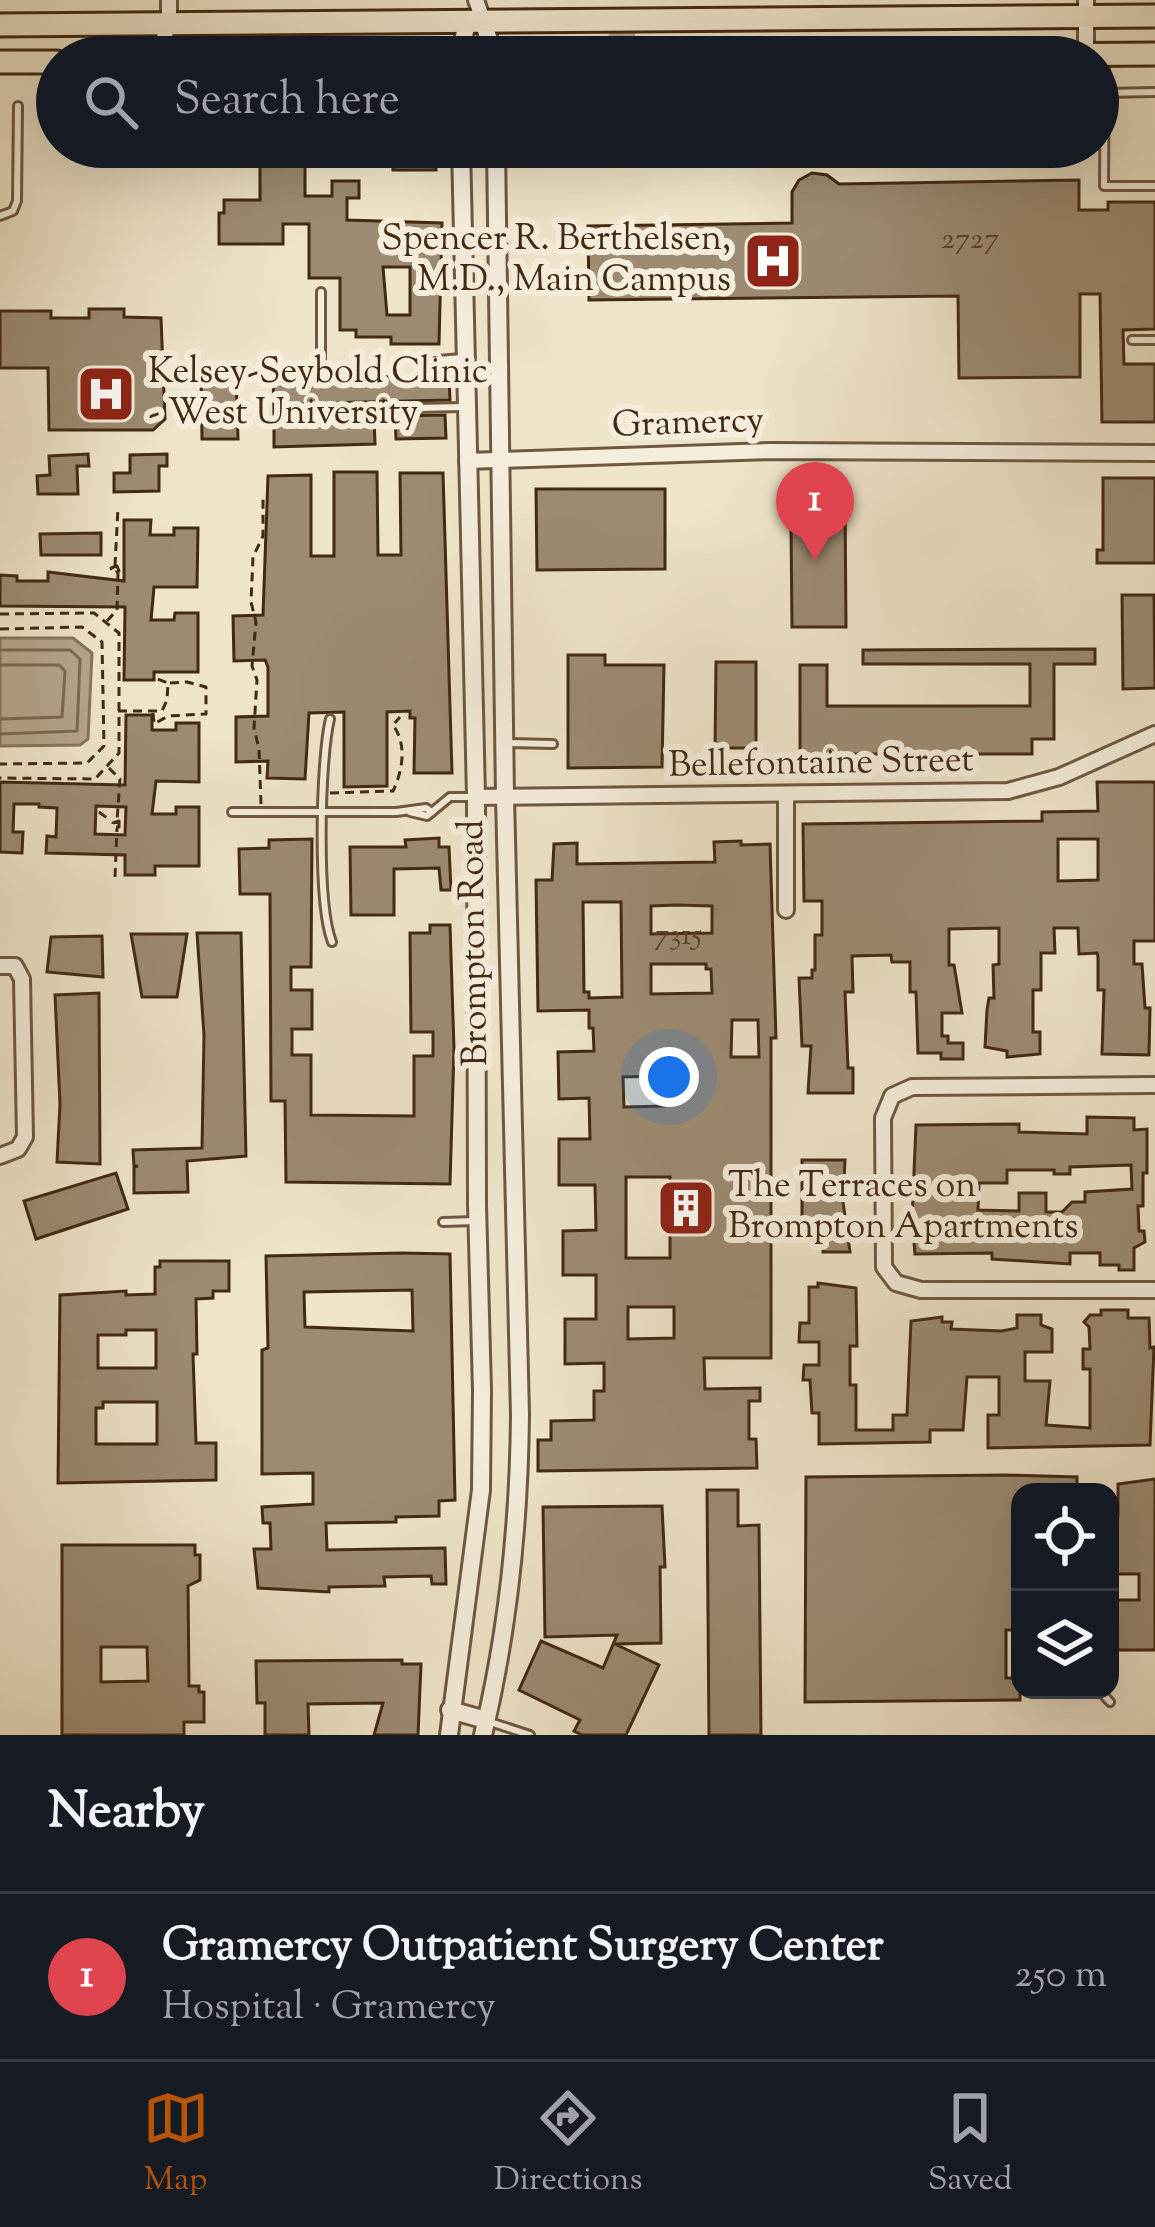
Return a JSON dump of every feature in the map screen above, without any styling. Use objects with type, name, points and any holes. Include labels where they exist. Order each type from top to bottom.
[{"type":"main road","points":[[0,25],[170,24],[476,12],[1086,8],[1155,16]]},
{"type":"main road","points":[[1119,54],[1155,53]]},
{"type":"main road","points":[[0,62],[36,62]]},
{"type":"street","points":[[165,36],[169,0]]},
{"type":"street","name":"Brompton Road","points":[[449,1735],[481,1490],[476,797],[461,168]]},
{"type":"street","name":"Brompton Road","points":[[484,1728],[503,1628],[519,1490],[496,168]]},
{"type":"street","points":[[463,293],[498,294]]},
{"type":"street","name":"Gramercy","points":[[467,461],[911,451],[1155,453]]},
{"type":"street","name":"Bellefontaine Street","points":[[476,797],[1008,791],[1059,777],[1155,734]]},
{"type":"street","points":[[786,794],[786,910]]},
{"type":"street","points":[[0,967],[15,967],[22,979],[25,1137],[17,1149],[0,1156]]},
{"type":"street","points":[[1155,1085],[912,1087],[899,1091],[884,1109],[886,1272],[896,1283],[912,1289],[1155,1290]]},
{"type":"street","points":[[477,1131],[512,1130]]},
{"type":"street","points":[[450,1710],[484,1728]]},
{"type":"lane","points":[[1119,93],[1155,92]]},
{"type":"lane","points":[[0,216],[13,211],[17,201],[17,106]]},
{"type":"lane","points":[[1104,168],[1104,186],[1155,186]]},
{"type":"lane","points":[[321,292],[322,365]]},
{"type":"lane","points":[[1132,340],[1155,340]]},
{"type":"lane","points":[[428,361],[465,358]]},
{"type":"lane","points":[[281,411],[466,407]]},
{"type":"lane","points":[[330,718],[323,749],[322,811],[332,942]]},
{"type":"lane","points":[[504,743],[553,744]]},
{"type":"lane","points":[[232,812],[410,812],[426,808],[432,812],[450,797],[476,797]]},
{"type":"lane","points":[[443,1222],[478,1221]]},
{"type":"lane","points":[[1107,1699],[1110,1702]]},
{"type":"lane","points":[[484,1728],[530,1735]]},
{"type":"path","points":[[260,812],[254,728],[257,680],[252,666],[256,622],[251,602],[263,496]]},
{"type":"path","points":[[106,622],[117,610],[118,507]]},
{"type":"path","points":[[103,579],[115,573]]},
{"type":"path","points":[[0,614],[94,613],[118,633],[119,755],[95,779],[0,778]]},
{"type":"path","points":[[0,628],[82,627],[103,642],[104,746],[84,764],[0,764]]},
{"type":"path","points":[[153,713],[154,724],[164,717],[206,715],[206,687],[155,678]]},
{"type":"path","points":[[116,711],[161,711],[168,683]]},
{"type":"path","points":[[166,703],[179,716]]},
{"type":"path","points":[[322,793],[393,791],[401,773],[400,734],[393,724],[400,717]]},
{"type":"path","points":[[109,767],[120,779],[115,877]]},
{"type":"path","points":[[99,812],[116,824]]},
{"type":"water","points":[[0,638],[73,638],[92,653],[88,739],[80,745],[0,746]]},
{"type":"building","points":[[260,168],[305,168],[305,196],[332,196],[332,181],[359,181],[359,198],[347,198],[347,220],[442,223],[439,344],[391,344],[391,337],[356,337],[356,330],[340,330],[340,278],[309,278],[309,224],[283,224],[283,244],[219,244],[224,200],[260,200]],"holes":[[[383,267],[410,267],[410,315],[387,315]]]},
{"type":"building","points":[[812,173],[827,175],[839,184],[1079,180],[1079,210],[1108,210],[1108,202],[1155,202],[1155,329],[1123,330],[1124,364],[1155,364],[1155,422],[1102,422],[1100,294],[1080,294],[1080,377],[959,378],[958,296],[589,300],[588,226],[792,223],[792,192],[799,180]]},
{"type":"building","name":"Kelsey-Seybold Clinic - West University","points":[[89,309],[124,309],[124,317],[161,318],[165,419],[153,430],[49,430],[48,368],[0,368],[0,311],[51,311],[51,318],[89,318]]},
{"type":"building","points":[[201,376],[236,376],[238,439],[202,439]]},
{"type":"building","points":[[449,376],[450,400],[281,404],[274,409],[273,378]]},
{"type":"building","points":[[274,413],[281,418],[374,416],[375,444],[274,447]]},
{"type":"building","points":[[445,415],[446,438],[396,439],[395,416]]},
{"type":"building","points":[[88,454],[89,466],[77,466],[78,494],[38,494],[37,476],[50,475],[49,456]]},
{"type":"building","points":[[167,454],[167,466],[159,466],[159,491],[114,492],[114,473],[130,473],[130,455]]},
{"type":"building","points":[[334,472],[377,472],[378,555],[401,555],[400,473],[443,473],[452,773],[414,773],[415,718],[410,718],[410,711],[387,712],[387,786],[344,787],[344,712],[309,713],[305,779],[267,778],[268,761],[236,762],[236,717],[268,716],[268,667],[265,660],[234,661],[233,616],[263,615],[268,476],[311,475],[311,556],[334,556]]},
{"type":"building","points":[[1103,478],[1155,478],[1155,563],[1097,563],[1097,550],[1103,550]]},
{"type":"building","points":[[536,489],[665,489],[665,569],[537,570]]},
{"type":"building","points":[[827,499],[845,499],[846,627],[792,627],[791,525],[805,525],[805,517],[817,517],[816,507],[827,507]]},
{"type":"building","points":[[124,520],[151,520],[150,535],[198,528],[197,587],[154,587],[151,620],[198,613],[198,672],[154,672],[154,680],[124,680],[125,607],[0,606],[0,575],[17,576],[17,581],[48,581],[48,572],[124,581]]},
{"type":"building","points":[[101,533],[101,555],[41,555],[40,534]]},
{"type":"building","points":[[1122,595],[1154,595],[1155,688],[1123,689]]},
{"type":"building","points":[[1095,649],[1095,664],[1054,664],[1054,739],[1032,739],[1032,754],[800,754],[800,665],[827,665],[827,706],[1030,706],[1030,664],[863,664],[863,650]]},
{"type":"building","points":[[568,655],[605,655],[605,665],[664,665],[662,767],[568,768]]},
{"type":"building","points":[[716,662],[756,662],[756,748],[715,748]]},
{"type":"building","points":[[126,715],[152,715],[152,730],[199,723],[199,782],[156,781],[152,814],[199,807],[199,866],[155,866],[155,875],[125,875],[125,855],[46,853],[47,836],[56,837],[57,808],[39,804],[14,804],[13,832],[23,832],[22,853],[0,852],[0,782],[125,785]],"holes":[[[96,806],[126,807],[125,835],[95,834]]]},
{"type":"building","points":[[1097,782],[1155,782],[1155,941],[1134,941],[1134,964],[1142,964],[1145,1008],[1150,1008],[1149,1055],[1102,1054],[1104,990],[1098,990],[1098,957],[1097,953],[1079,954],[1078,928],[1054,928],[1055,953],[1041,953],[1041,990],[1033,990],[1033,1032],[1040,1032],[1040,1054],[1007,1057],[1007,1051],[985,1047],[989,998],[994,998],[993,965],[999,964],[999,928],[949,929],[949,965],[954,965],[962,1013],[942,1013],[942,1036],[948,1036],[948,1043],[963,1043],[963,1059],[918,1053],[910,962],[892,962],[891,955],[852,956],[853,992],[845,992],[853,1093],[808,1093],[811,1046],[802,1046],[799,978],[812,978],[815,970],[822,901],[804,901],[803,824],[1042,821],[1042,812],[1098,811]],"holes":[[[1058,839],[1098,839],[1098,880],[1058,881]]]},
{"type":"building","points":[[439,838],[439,847],[449,847],[451,890],[441,890],[439,868],[394,869],[394,915],[351,915],[350,847],[406,847],[405,840]]},
{"type":"building","points":[[312,839],[311,967],[291,967],[291,990],[312,990],[312,1029],[292,1029],[292,1055],[311,1055],[311,1115],[414,1116],[414,1056],[433,1056],[433,1032],[411,1032],[410,933],[430,933],[430,925],[450,925],[454,1049],[450,1184],[286,1182],[285,1101],[271,1101],[270,894],[240,894],[239,849],[269,848],[269,840]]},
{"type":"building","points":[[714,842],[770,844],[776,1038],[771,1038],[771,1358],[704,1358],[705,1389],[760,1388],[760,1401],[749,1401],[749,1439],[756,1439],[757,1468],[538,1471],[538,1440],[551,1440],[551,1421],[594,1420],[594,1391],[604,1391],[604,1363],[565,1364],[565,1319],[596,1319],[596,1275],[563,1275],[563,1231],[596,1230],[595,1185],[559,1185],[559,1139],[590,1139],[589,1098],[559,1099],[558,1052],[594,1051],[593,1028],[589,1028],[589,1010],[538,1011],[536,880],[552,880],[554,844],[577,843],[577,864],[715,862]],"holes":[[[583,902],[621,902],[622,997],[589,998],[589,992],[584,992]],[[651,906],[712,906],[712,933],[651,934]],[[651,964],[706,964],[711,969],[712,993],[651,994]],[[732,1020],[758,1020],[759,1057],[731,1057]],[[663,1076],[664,1106],[624,1107],[623,1077]],[[626,1177],[670,1177],[670,1258],[626,1258]],[[628,1307],[674,1307],[674,1338],[628,1339]]]},
{"type":"building","points":[[197,933],[241,933],[246,1156],[187,1161],[188,1192],[134,1193],[134,1167],[138,1166],[134,1166],[133,1150],[202,1148],[204,1035]]},
{"type":"building","points":[[131,934],[187,934],[177,997],[142,997]]},
{"type":"building","points":[[102,936],[103,977],[47,972],[51,937]]},
{"type":"building","points":[[99,993],[100,1164],[57,1162],[60,1104],[55,995]]},
{"type":"building","points":[[1087,1117],[1134,1118],[1134,1130],[1147,1129],[1147,1173],[1143,1173],[1143,1206],[1138,1206],[1139,1231],[1144,1231],[1145,1242],[1134,1248],[1134,1270],[1100,1265],[1100,1253],[1070,1253],[1070,1264],[992,1259],[992,1253],[915,1254],[916,1125],[1019,1124],[1019,1132],[1087,1134]],"holes":[[[1131,1165],[1132,1189],[1085,1192],[1085,1202],[1072,1202],[1062,1212],[1046,1212],[1046,1193],[1019,1193],[1019,1211],[978,1210],[979,1183],[1007,1183],[1007,1170],[1070,1174],[1070,1167]]]},
{"type":"building","points":[[802,1160],[845,1160],[843,1202],[850,1252],[823,1252],[823,1238],[802,1238]]},
{"type":"building","points":[[116,1173],[128,1209],[36,1239],[24,1201]]},
{"type":"building","points":[[450,1254],[455,1500],[439,1501],[439,1516],[326,1523],[327,1550],[445,1548],[446,1584],[432,1584],[431,1576],[384,1577],[385,1586],[329,1587],[329,1592],[258,1588],[254,1549],[271,1549],[270,1523],[263,1523],[262,1507],[313,1504],[313,1473],[262,1474],[262,1350],[268,1348],[266,1256]],"holes":[[[412,1290],[413,1331],[305,1327],[304,1292]]]},
{"type":"building","points":[[160,1261],[229,1261],[229,1291],[213,1291],[213,1298],[196,1299],[196,1443],[216,1443],[216,1480],[58,1483],[60,1295],[155,1294],[155,1267],[160,1267]],"holes":[[[126,1330],[156,1330],[156,1368],[98,1368],[98,1335],[126,1335]],[[103,1402],[157,1402],[157,1444],[96,1444],[96,1408],[103,1408]]]},
{"type":"building","points":[[818,1283],[856,1288],[857,1346],[850,1346],[850,1385],[856,1385],[856,1430],[893,1430],[893,1415],[907,1415],[911,1321],[942,1317],[942,1322],[952,1322],[951,1329],[1002,1331],[1017,1328],[1017,1315],[1041,1315],[1041,1325],[1052,1329],[1052,1352],[1025,1352],[1025,1381],[1050,1381],[1046,1425],[1090,1428],[1090,1369],[1083,1369],[1083,1349],[1090,1349],[1089,1327],[1084,1322],[1090,1315],[1101,1315],[1101,1310],[1128,1310],[1128,1318],[1149,1318],[1150,1348],[1154,1347],[1150,1445],[988,1448],[988,1415],[999,1415],[999,1377],[967,1377],[963,1430],[930,1430],[930,1442],[819,1444],[819,1413],[812,1413],[810,1380],[803,1380],[804,1365],[819,1365],[819,1342],[799,1342],[800,1323],[809,1323],[809,1287],[818,1287]]},
{"type":"building","points":[[806,1477],[1077,1477],[1077,1483],[1011,1483],[1011,1630],[1006,1630],[1006,1678],[1011,1678],[1011,1699],[1020,1700],[805,1702]]},
{"type":"building","points":[[1155,1479],[1155,1650],[1119,1650],[1119,1600],[1139,1600],[1139,1574],[1119,1574],[1119,1484]]},
{"type":"building","points":[[707,1490],[738,1490],[738,1526],[759,1525],[761,1735],[709,1735]]},
{"type":"building","points":[[662,1506],[661,1643],[615,1644],[659,1665],[626,1735],[582,1735],[574,1731],[580,1720],[519,1690],[541,1641],[603,1668],[617,1635],[545,1637],[543,1507]]},
{"type":"building","points":[[62,1545],[195,1545],[200,1580],[188,1586],[189,1686],[199,1686],[199,1692],[204,1692],[204,1722],[184,1722],[184,1735],[62,1735]],"holes":[[[101,1647],[147,1647],[148,1681],[101,1682]]]},
{"type":"building","points":[[402,1660],[402,1664],[421,1664],[418,1735],[374,1735],[383,1703],[308,1704],[309,1735],[265,1735],[265,1703],[257,1703],[256,1661]]},
{"type":"place","name":"Spencer R. Berthelsen, M.D., Main Campus","points":[[773,261]]},
{"type":"place","name":"Kelsey-Seybold Clinic - West University","points":[[106,394]]},
{"type":"place","name":"Gramercy Outpatient Surgery Center","points":[[815,561]]},
{"type":"place","name":"The Terraces on Brompton Apartments","points":[[686,1208]]}]
